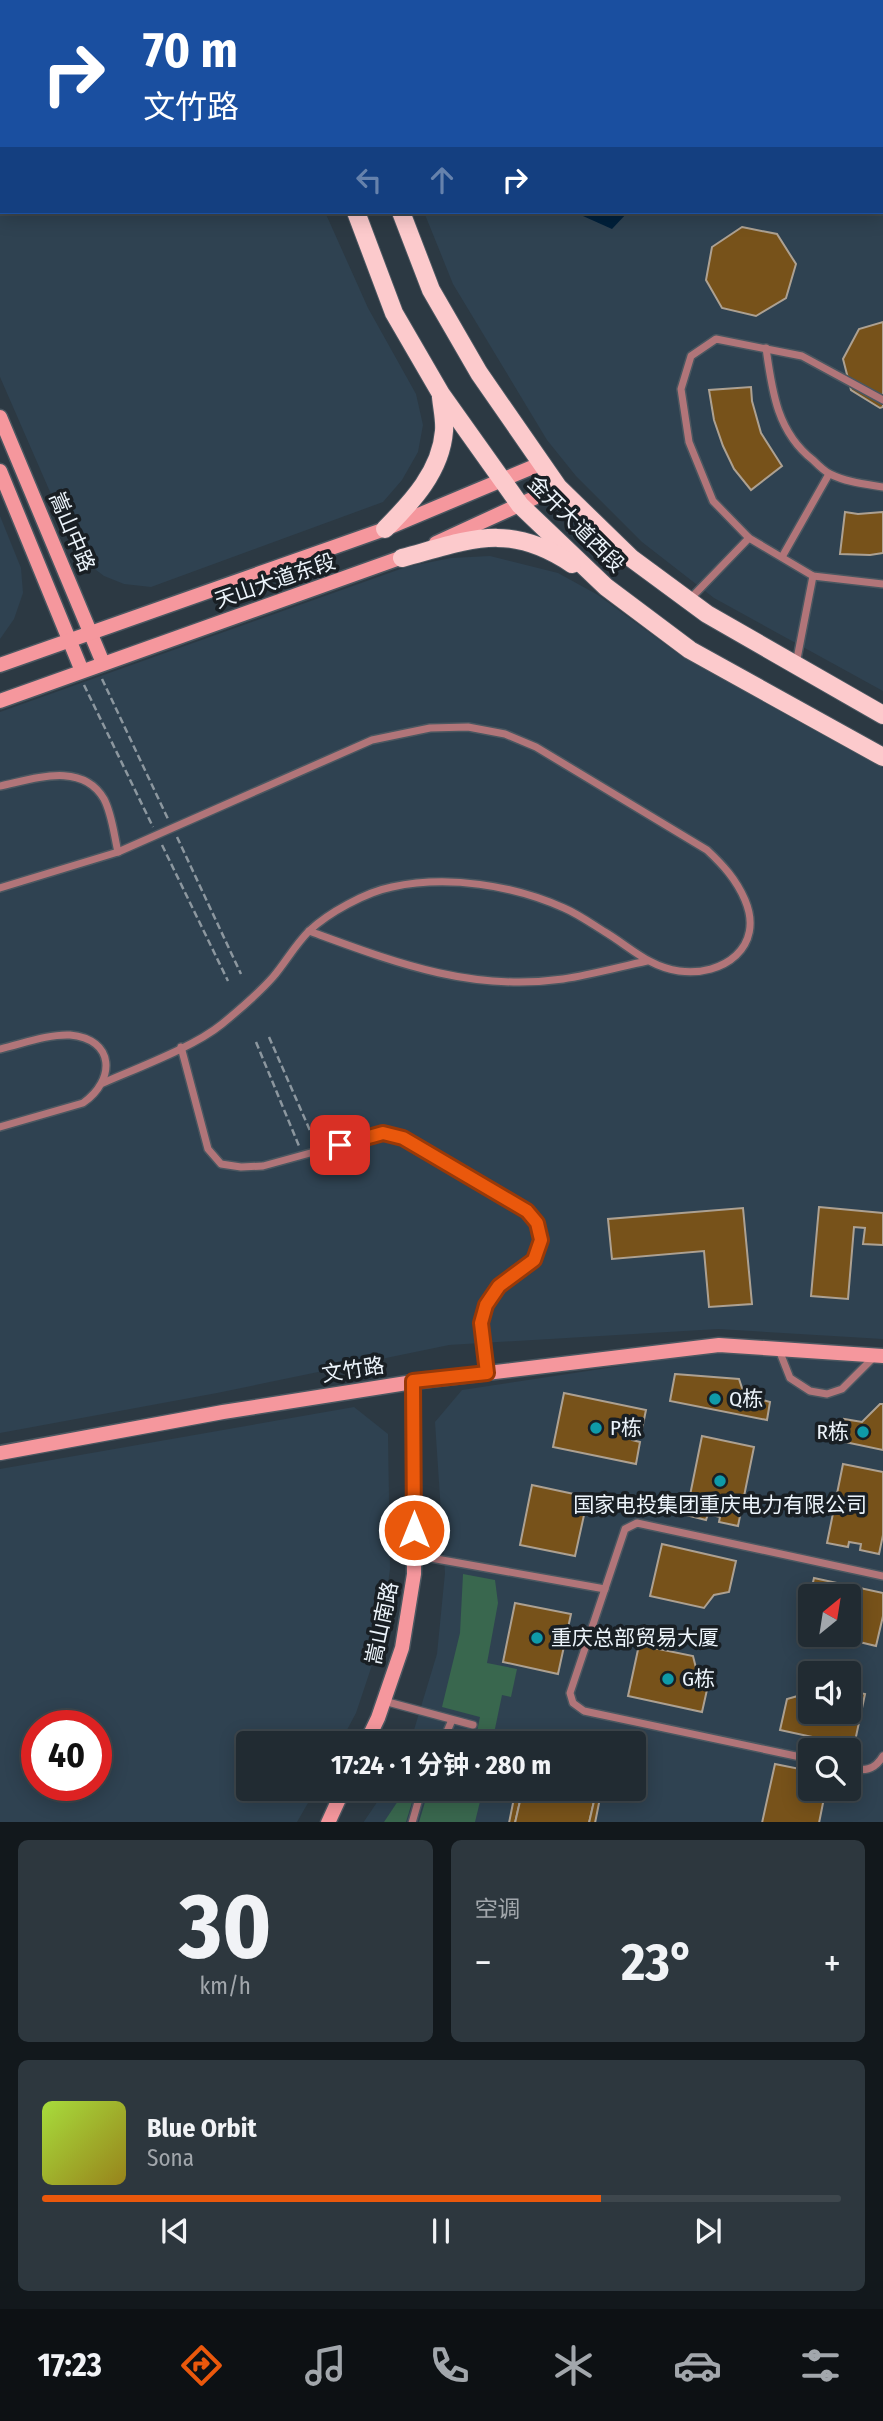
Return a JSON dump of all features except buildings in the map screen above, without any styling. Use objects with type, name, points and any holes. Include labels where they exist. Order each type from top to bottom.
[{"type":"main road","name":"金开大道西段","points":[[357,214],[394,313],[441,394],[520,505],[606,587],[690,650],[883,757]]},
{"type":"main road","name":"金开大道西段","points":[[402,214],[431,290],[479,373],[558,487],[631,558],[706,614],[883,715]]},
{"type":"main road","points":[[385,529],[412,501],[433,468],[444,431],[441,394]]},
{"type":"main road","name":"嵩山中路","points":[[0,418],[93,634],[102,669]]},
{"type":"main road","name":"天山大道东段","points":[[0,666],[385,529],[540,464]]},
{"type":"main road","name":"嵩山中路","points":[[0,471],[70,641],[82,677]]},
{"type":"main road","name":"天山大道东段","points":[[0,701],[82,677],[402,558],[558,487]]},
{"type":"main road","points":[[402,558],[484,538],[512,538],[537,544],[606,587]]},
{"type":"main road","name":"文竹路","points":[[0,1453],[413,1381],[719,1345],[879,1356]]},
{"type":"main road","name":"嵩山南路","points":[[371,1731],[402,1647],[414,1574],[413,1381]]},
{"type":"main road","points":[[328,1822],[338,1801]]},
{"type":"lane","points":[[883,400],[802,356],[716,339],[691,356],[681,389],[689,442],[713,501],[749,538],[813,576],[883,583]]},
{"type":"lane","points":[[766,348],[772,391],[782,424],[800,450],[829,474],[883,487]]},
{"type":"lane","points":[[782,557],[829,474]]},
{"type":"lane","points":[[689,600],[749,538]]},
{"type":"lane","points":[[796,665],[813,576]]},
{"type":"lane","points":[[0,888],[118,852],[372,740],[430,728],[468,727],[505,734],[536,747],[707,850],[729,870],[746,902],[750,924],[744,945],[734,960],[718,969],[695,973],[675,971],[647,961],[565,908],[517,892],[432,881],[391,887],[362,897],[309,931],[271,979],[220,1026],[103,1083]]},
{"type":"lane","points":[[0,786],[61,774],[94,786],[105,801],[118,852]]},
{"type":"lane","points":[[309,931],[411,968],[484,981],[563,979],[647,961]]},
{"type":"lane","points":[[0,1049],[71,1035],[96,1045],[104,1055],[107,1067],[103,1083],[93,1096],[83,1103],[0,1127]]},
{"type":"lane","points":[[181,1047],[208,1149],[221,1164],[264,1166],[383,1133],[403,1138],[527,1211],[537,1223],[541,1240],[534,1260],[499,1286],[486,1305],[481,1323],[487,1373]]},
{"type":"lane","points":[[779,1349],[790,1378],[810,1391],[827,1394],[842,1389],[879,1356]]},
{"type":"lane","points":[[798,1756],[584,1711],[573,1703],[570,1693],[625,1529],[637,1523],[883,1576]]},
{"type":"lane","points":[[414,1555],[605,1590]]},
{"type":"lane","points":[[383,1701],[473,1725]]},
{"type":"lane","points":[[447,1731],[452,1720]]},
{"type":"lane","points":[[861,1770],[874,1767],[883,1756]]},
{"type":"lane","points":[[412,1822],[418,1801]]},
{"type":"path","points":[[102,669],[166,813]]},
{"type":"path","points":[[82,677],[150,821]]},
{"type":"path","points":[[181,846],[240,974]]},
{"type":"path","points":[[166,854],[228,981]]},
{"type":"path","points":[[269,1037],[319,1152]]},
{"type":"path","points":[[256,1042],[303,1155]]},
{"type":"shaded area","points":[[0,214],[326,214],[368,308],[416,394],[423,425],[418,452],[402,480],[383,502],[151,587],[124,584],[104,576],[83,560],[71,540],[0,377]]},
{"type":"shaded area","points":[[425,214],[883,214],[883,691],[714,598],[642,542],[576,476],[547,440],[453,284]]},
{"type":"shaded area","points":[[0,516],[21,568],[23,593],[14,619],[0,639]]},
{"type":"shaded area","points":[[490,556],[558,573],[598,595],[684,658],[883,768],[883,1339],[718,1329],[449,1345],[217,1393],[0,1433],[0,712],[406,567],[451,558]]},
{"type":"shaded area","points":[[720,1351],[883,1363],[883,1822],[364,1822],[378,1801],[646,1801],[646,1731],[414,1731],[437,1654],[445,1573],[435,1422],[462,1390]]},
{"type":"shaded area","points":[[354,1407],[388,1434],[390,1569],[380,1641],[356,1713],[346,1731],[236,1731],[236,1801],[309,1801],[297,1822],[0,1822],[0,1469]]},
{"type":"green space","points":[[463,1574],[495,1580],[498,1603],[487,1663],[517,1669],[511,1697],[502,1695],[494,1731],[477,1731],[480,1717],[442,1707],[460,1633]]},
{"type":"green space","points":[[398,1801],[412,1801],[406,1822],[384,1822]]},
{"type":"green space","points":[[425,1801],[480,1801],[475,1822],[419,1822]]},
{"type":"water","points":[[578,214],[626,214],[612,229]]},
{"type":"place","name":"Q栋","points":[[715,1399]]},
{"type":"place","name":"P栋","points":[[596,1428]]},
{"type":"place","name":"R栋","points":[[863,1432]]},
{"type":"place","name":"国家电投集团重庆电力有限公司","points":[[720,1481]]},
{"type":"place","name":"重庆总部贸易大厦","points":[[537,1638]]},
{"type":"place","name":"G栋","points":[[668,1679]]},
{"type":"route","points":[[340,1145],[383,1133],[403,1138],[527,1211],[537,1223],[541,1240],[534,1260],[499,1286],[486,1305],[481,1323],[487,1373],[413,1381],[414,1530]]}]
